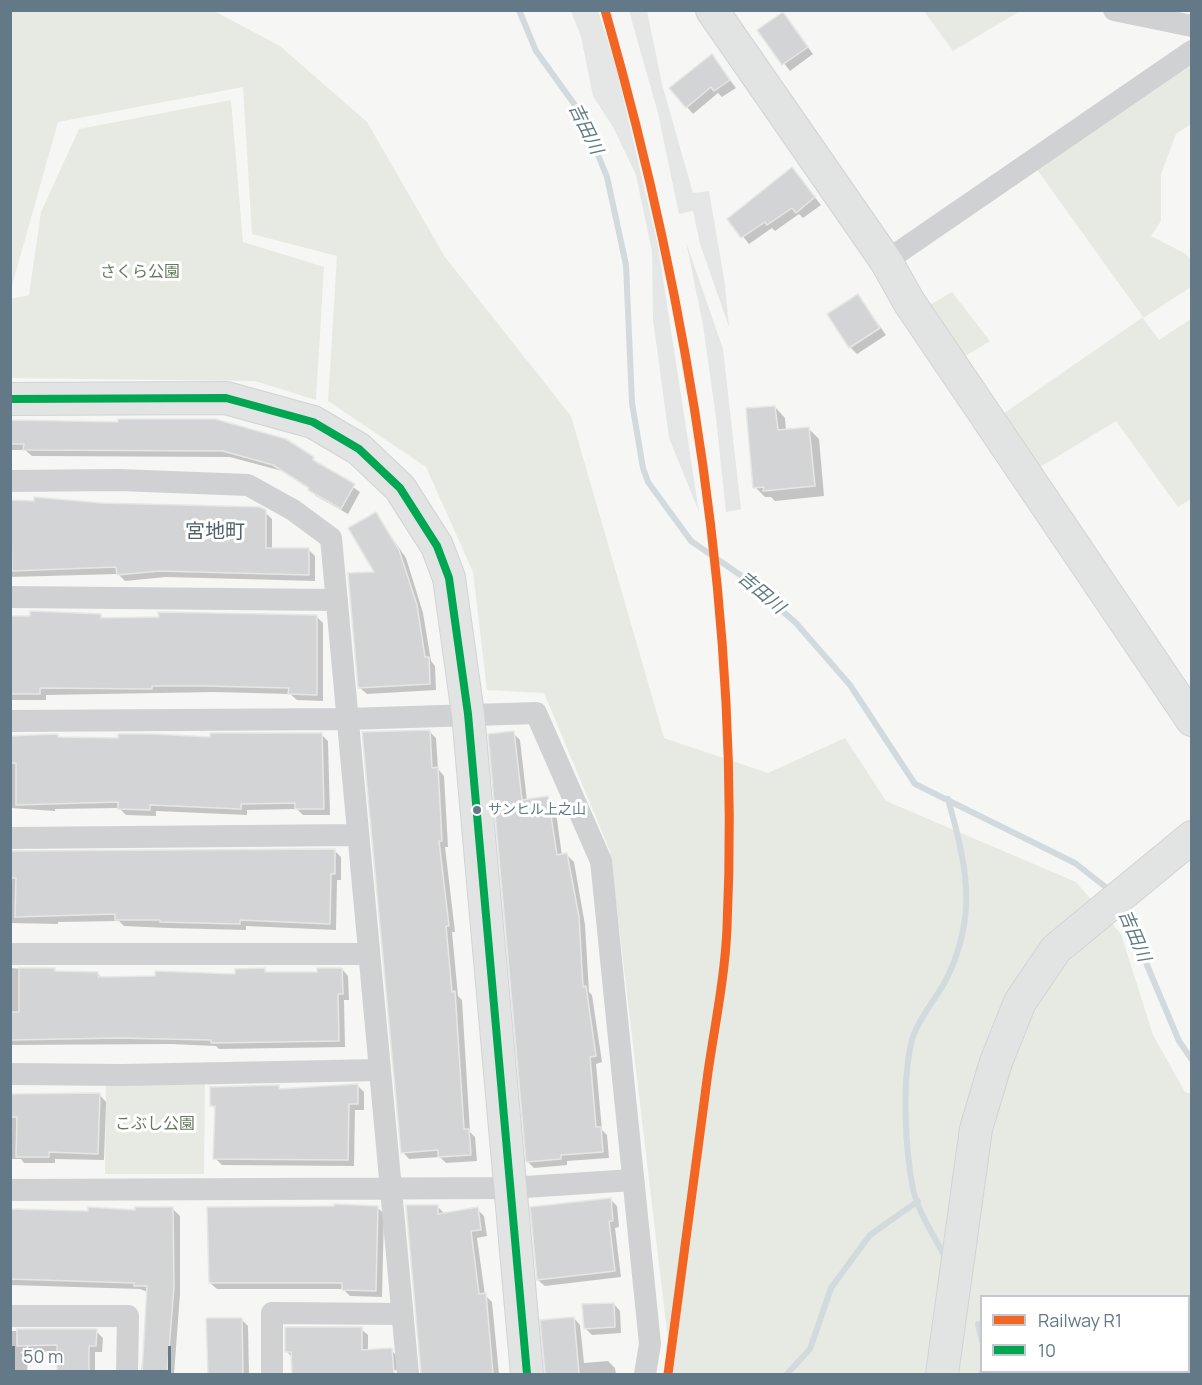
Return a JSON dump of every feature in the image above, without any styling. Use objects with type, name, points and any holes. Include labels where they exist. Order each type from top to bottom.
[{"type":"street","points":[[712,10],[886,261],[909,302],[1191,720]]},
{"type":"street","points":[[1114,10],[1191,26]]},
{"type":"street","points":[[886,261],[1191,51]]},
{"type":"street","points":[[10,399],[226,398],[313,422],[359,449],[400,488],[437,546],[448,578],[468,714],[527,1374]]},
{"type":"street","points":[[10,481],[119,480],[248,485],[293,510],[331,538],[408,1374]]},
{"type":"street","points":[[10,597],[337,600]]},
{"type":"street","points":[[10,721],[347,719],[536,713],[601,861],[650,1344],[645,1374]]},
{"type":"street","points":[[10,838],[357,835]]},
{"type":"street","points":[[942,1374],[976,1129],[996,1062],[1020,1002],[1056,949],[1100,910],[1191,837]]},
{"type":"street","points":[[10,954],[368,954]]},
{"type":"street","points":[[10,1074],[122,1076],[380,1070]]},
{"type":"street","points":[[10,1190],[509,1188],[633,1180]]},
{"type":"street","points":[[273,1374],[272,1313],[402,1314]]},
{"type":"street","points":[[10,1316],[128,1316],[127,1374]]},
{"type":"shaded area","points":[[571,11],[598,11],[615,63],[658,246],[699,512],[669,438],[653,319],[652,252],[636,175],[613,127],[593,96],[581,37]]},
{"type":"shaded area","points":[[629,11],[647,11],[662,84],[693,193],[709,191],[725,285],[729,327],[700,244],[693,211],[679,214],[658,113]]},
{"type":"shaded area","points":[[686,242],[723,349],[741,509],[726,512],[703,325]]},
{"type":"green space","points":[[11,11],[214,11],[280,46],[367,122],[445,257],[571,416],[664,738],[768,773],[845,738],[886,801],[1076,882],[1121,934],[1153,1035],[1185,1092],[1191,1094],[1191,1374],[669,1374],[668,1340],[610,851],[544,693],[487,690],[473,572],[426,467],[328,401],[337,256],[252,234],[243,87],[58,122],[11,289]]},
{"type":"green space","points":[[924,11],[1020,11],[953,51]]},
{"type":"green space","points":[[1191,51],[1191,124],[1176,134],[1161,174],[1161,221],[1151,236],[1186,254],[1191,261],[1191,287],[1143,318],[1159,340],[1191,319],[1191,499],[1178,507],[1116,421],[1037,469],[1000,416],[1143,317],[1030,160]]},
{"type":"green space","name":"さくら公園","points":[[231,100],[243,242],[324,267],[316,400],[255,381],[11,378],[11,299],[29,295],[41,212],[79,129]]},
{"type":"green space","points":[[952,292],[990,341],[962,358],[928,306]]},
{"type":"green space","name":"こぶし公園","points":[[106,1075],[205,1076],[204,1174],[105,1174]]},
{"type":"building","points":[[783,12],[808,47],[782,65],[757,30]]},
{"type":"building","points":[[712,54],[730,80],[714,91],[711,87],[686,108],[669,88]]},
{"type":"building","points":[[792,167],[815,197],[796,213],[792,208],[767,225],[765,222],[741,238],[727,219]]},
{"type":"building","points":[[858,294],[880,328],[849,348],[827,314]]},
{"type":"building","points":[[775,406],[778,430],[809,427],[815,486],[763,491],[764,487],[753,488],[746,408]]},
{"type":"building","points":[[118,419],[215,419],[286,439],[314,457],[313,460],[355,484],[341,509],[308,490],[309,488],[273,465],[223,451],[23,450],[24,444],[10,444],[10,420],[118,422]]},
{"type":"building","points":[[34,497],[101,503],[260,507],[266,510],[266,548],[309,548],[309,575],[159,571],[117,575],[116,567],[12,571],[10,500],[34,501]]},
{"type":"building","points":[[376,512],[399,550],[417,605],[425,657],[429,657],[430,684],[358,688],[348,573],[374,572],[348,528]]},
{"type":"building","points":[[30,611],[101,614],[101,618],[159,617],[158,612],[317,615],[317,695],[288,694],[289,688],[206,686],[152,686],[152,689],[40,688],[40,694],[10,694],[10,616],[30,616]]},
{"type":"building","points":[[430,730],[432,768],[438,767],[442,841],[439,841],[449,926],[446,926],[452,992],[455,991],[464,1129],[469,1129],[471,1155],[438,1157],[438,1150],[401,1153],[362,732]]},
{"type":"building","points":[[514,731],[522,800],[548,796],[557,855],[567,853],[579,917],[583,987],[586,986],[596,1056],[590,1057],[596,1127],[601,1127],[603,1152],[561,1155],[561,1159],[526,1162],[488,734]]},
{"type":"building","points":[[210,733],[322,733],[324,809],[295,809],[295,803],[241,804],[241,809],[150,805],[150,810],[118,809],[118,802],[16,805],[16,763],[10,763],[10,736],[58,734],[58,737],[118,738],[118,734],[154,734],[210,737]]},
{"type":"building","points":[[335,849],[335,874],[331,874],[330,924],[240,920],[240,924],[115,920],[115,914],[15,917],[16,878],[10,878],[10,851]]},
{"type":"building","points":[[19,968],[55,968],[55,971],[98,972],[98,977],[155,976],[155,971],[235,974],[235,969],[265,968],[265,972],[317,972],[317,968],[342,968],[343,994],[338,994],[339,1041],[211,1043],[211,1040],[118,1038],[10,1040],[10,1012],[19,1012]]},
{"type":"building","points":[[358,1084],[358,1104],[349,1104],[348,1160],[213,1159],[215,1106],[210,1106],[210,1087],[279,1085],[279,1089]]},
{"type":"building","points":[[100,1093],[98,1154],[49,1152],[49,1157],[16,1157],[17,1117],[10,1117],[10,1094]]},
{"type":"building","points":[[611,1198],[613,1221],[609,1221],[615,1271],[537,1280],[530,1207]]},
{"type":"building","points":[[334,1204],[378,1206],[376,1291],[342,1290],[342,1283],[209,1283],[207,1207],[334,1206]]},
{"type":"building","points":[[406,1205],[438,1205],[438,1214],[478,1207],[481,1230],[471,1231],[479,1294],[486,1293],[493,1374],[421,1374]]},
{"type":"building","points":[[88,1207],[135,1210],[135,1207],[173,1207],[174,1287],[167,1374],[142,1374],[147,1286],[134,1286],[134,1283],[10,1279],[10,1209],[88,1211]]},
{"type":"building","points":[[614,1303],[615,1327],[584,1329],[582,1304]]},
{"type":"building","points":[[574,1317],[579,1374],[545,1374],[540,1320]]},
{"type":"building","points":[[206,1318],[242,1318],[243,1374],[208,1374]]},
{"type":"building","points":[[285,1327],[362,1327],[362,1350],[392,1348],[394,1374],[292,1374],[291,1352],[285,1352]]},
{"type":"building","points":[[17,1329],[97,1329],[96,1346],[89,1346],[89,1374],[57,1374],[57,1345],[17,1346]]},
{"type":"waterway","name":"吉田川","points":[[519,10],[536,51],[582,115],[607,177],[626,265],[632,403],[643,468],[648,482],[691,541],[746,579],[796,623],[850,685],[915,784],[1075,863],[1112,892]]},
{"type":"waterway","points":[[946,1259],[923,1215],[913,1189],[906,1136],[906,1078],[913,1036],[948,976],[963,930],[966,909],[964,867],[948,799]]},
{"type":"waterway","name":"吉田川","points":[[1123,908],[1179,1041],[1192,1060]]},
{"type":"waterway","points":[[787,1374],[810,1349],[831,1288],[870,1235],[918,1201]]},
{"type":"waterway","points":[[978,1324],[980,1332]]},
{"type":"rail line","name":"R1","points":[[605,10],[635,121],[684,349],[703,464],[717,581],[726,697],[729,813],[726,946],[668,1374]]},
{"type":"transit line","name":"10","points":[[10,399],[226,398],[313,422],[359,449],[400,488],[437,546],[449,578],[468,714],[527,1374]]},
{"type":"place","name":"サンヒル上之山","points":[[477,810]]},
{"type":"district","name":"宮地町","points":[[215,532]]}]
